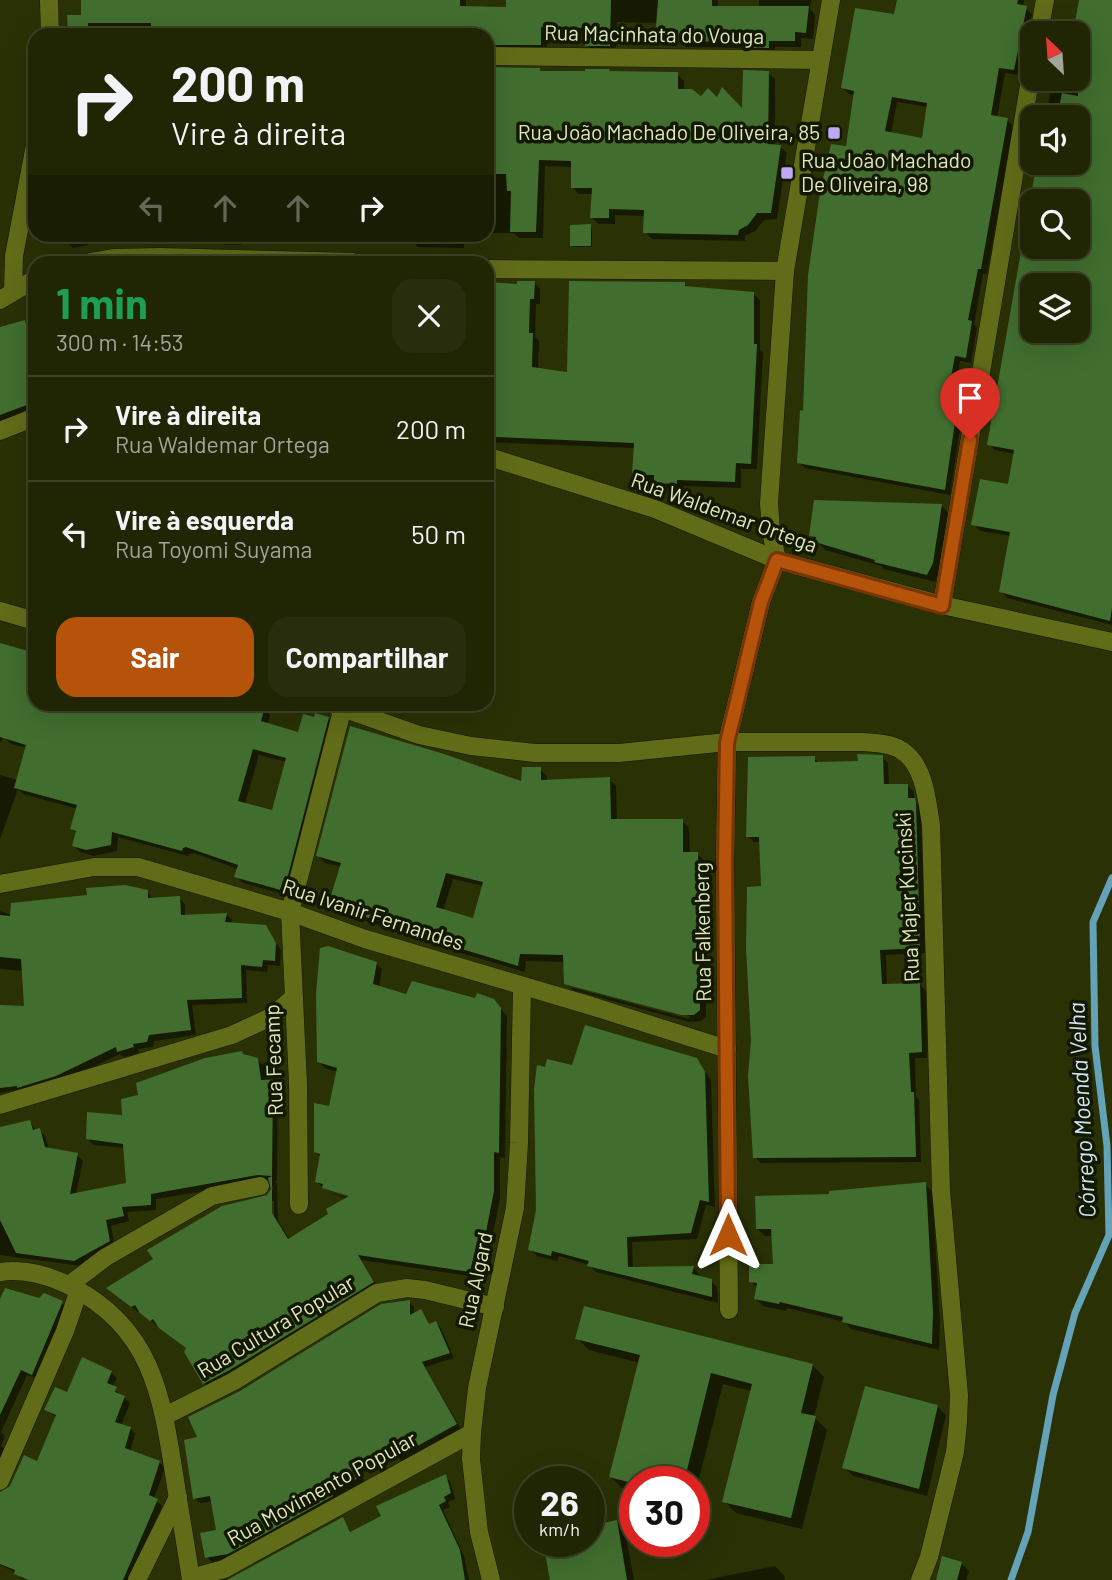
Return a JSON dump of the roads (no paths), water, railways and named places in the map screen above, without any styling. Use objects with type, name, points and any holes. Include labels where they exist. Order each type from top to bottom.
[{"type":"street","points":[[49,0],[50,28]]},
{"type":"street","points":[[777,560],[769,503],[785,271],[831,0]]},
{"type":"street","points":[[1041,21],[1045,0]]},
{"type":"street","name":"Rua Macinhata do Vouga","points":[[494,56],[820,60]]},
{"type":"street","points":[[942,606],[1028,91]]},
{"type":"street","points":[[7,295],[28,182]]},
{"type":"street","points":[[494,269],[785,271]]},
{"type":"street","points":[[7,295],[28,283]]},
{"type":"street","points":[[0,431],[28,420]]},
{"type":"street","name":"Rua Waldemar Ortega","points":[[494,459],[655,509],[777,560],[942,606],[1112,642]]},
{"type":"street","name":"Rua Falkenberg","points":[[729,1310],[725,834],[727,743],[761,602],[777,560]]},
{"type":"street","points":[[0,611],[28,619]]},
{"type":"street","name":"Rua Fecamp","points":[[299,1205],[298,1084],[290,912],[336,711]]},
{"type":"street","name":"Rua Majer Kucinski","points":[[353,711],[419,735],[471,746],[535,753],[619,753],[727,743],[795,741],[883,744],[901,750],[913,761],[922,781],[931,825],[941,1190],[954,1365],[959,1395],[955,1452],[929,1557],[920,1580]]},
{"type":"street","name":"Rua Ivanir Fernandes","points":[[0,884],[94,867],[138,867],[727,1049]]},
{"type":"street","name":"Rua Algard","points":[[491,1580],[480,1532],[471,1459],[472,1433],[477,1388],[515,1208],[522,987]]},
{"type":"street","points":[[0,1105],[232,1035],[271,1017],[294,997]]},
{"type":"street","points":[[0,1480],[65,1331],[74,1288],[87,1269],[212,1196],[260,1185]]},
{"type":"street","points":[[0,1272],[11,1270],[39,1274],[74,1288],[103,1305],[136,1342],[155,1378],[164,1416],[191,1579]]},
{"type":"street","name":"Rua Cultura Popular","points":[[164,1416],[234,1381],[377,1293],[407,1288],[425,1290],[495,1307]]},
{"type":"street","name":"Rua Movimento Popular","points":[[191,1579],[224,1569],[472,1433]]},
{"type":"street","points":[[137,1580],[178,1497]]},
{"type":"waterway","name":"Córrego Moenda Velha","points":[[1011,1580],[1028,1532],[1053,1395],[1075,1313],[1109,1235],[1107,1146],[1095,1046],[1093,922],[1112,878]]},
{"type":"place","name":"Rua João Machado De Oliveira, 85","points":[[834,133]]},
{"type":"place","name":"Rua João Machado De Oliveira, 98","points":[[787,173]]}]
